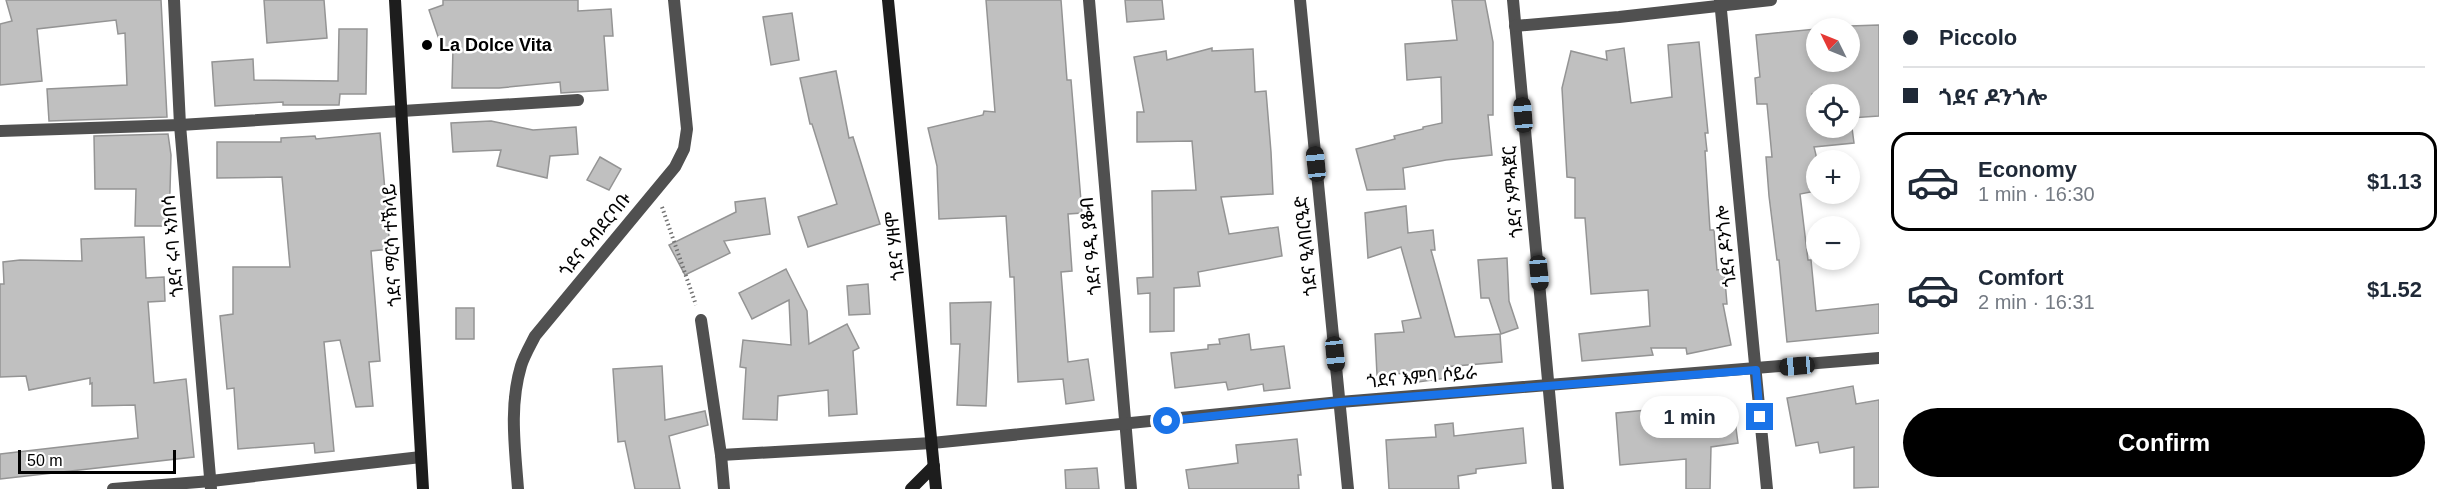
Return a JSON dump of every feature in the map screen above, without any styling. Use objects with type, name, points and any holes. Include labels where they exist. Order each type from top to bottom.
[{"type":"street","name":"ጎደና ሩባ ኣንበሳ","points":[[174,0],[180,125],[211,485]]},
{"type":"street","name":"ጎደና ማርሳ ተኽላይ","points":[[395,0],[423,489]]},
{"type":"street","name":"ጎደና ዓብደርባቡ","points":[[518,489],[513,431],[514,399],[521,364],[535,336],[675,167],[684,149],[687,129],[674,0]]},
{"type":"street","name":"ጎደና ሃዘሞ","points":[[888,0],[936,489]]},
{"type":"street","name":"ጎደና ዓዲ ያቆብ","points":[[1089,0],[1131,489]]},
{"type":"street","name":"ጎደና ዒላበርዒድ","points":[[1300,0],[1348,489]]},
{"type":"street","name":"ጎደና ኦምሓጀር","points":[[1513,0],[1558,489]]},
{"type":"street","points":[[1515,26],[1619,17],[1720,2],[1771,0]]},
{"type":"street","name":"ጎደና ዶንጎሎ","points":[[1720,2],[1767,489]]},
{"type":"street","points":[[0,131],[180,125],[578,100]]},
{"type":"street","points":[[701,320],[724,489]]},
{"type":"street","name":"ጎደና እምባ ሶይራ","points":[[721,455],[932,443],[1124,426],[1340,402],[1756,370],[1879,358]]},
{"type":"street","points":[[113,489],[211,485],[421,457]]},
{"type":"street","points":[[911,489],[934,466]]},
{"type":"path","points":[[656,189],[701,320]]},
{"type":"building","points":[[6,0],[161,0],[167,117],[49,121],[47,89],[127,85],[125,33],[118,34],[116,20],[37,29],[42,81],[0,85],[0,24],[12,21]]},
{"type":"building","points":[[264,0],[324,0],[327,38],[267,43]]},
{"type":"building","points":[[443,0],[578,0],[578,11],[611,9],[613,36],[604,36],[608,90],[561,93],[560,82],[499,88],[452,88],[453,48],[443,51],[429,10],[443,5]]},
{"type":"building","points":[[986,0],[1061,0],[1067,80],[1071,80],[1082,213],[1068,214],[1072,271],[1061,272],[1068,362],[1088,359],[1094,400],[1066,404],[1063,379],[1018,382],[1014,277],[1010,277],[1006,216],[939,219],[937,166],[928,128],[983,115],[984,111],[995,112]]},
{"type":"building","points":[[1125,0],[1162,0],[1164,19],[1127,22]]},
{"type":"building","points":[[1452,0],[1485,0],[1493,42],[1493,115],[1488,115],[1492,155],[1403,168],[1405,189],[1367,190],[1356,149],[1442,123],[1441,77],[1407,80],[1405,44],[1457,40]]},
{"type":"building","points":[[792,13],[799,60],[771,65],[763,17]]},
{"type":"building","points":[[1879,25],[1879,116],[1860,117],[1860,84],[1806,84],[1806,138],[1853,138],[1854,143],[1814,147],[1815,150],[1806,150],[1806,193],[1800,194],[1806,244],[1806,270],[1812,270],[1816,311],[1879,304],[1879,333],[1787,342],[1779,260],[1777,260],[1769,196],[1766,157],[1772,157],[1767,104],[1757,104],[1755,78],[1760,77],[1756,35],[1806,30],[1806,72],[1860,72],[1860,26]]},
{"type":"building","points":[[339,29],[367,29],[366,94],[340,94],[339,105],[283,105],[283,102],[215,106],[212,62],[253,59],[254,80],[338,81]]},
{"type":"building","points":[[1699,42],[1708,133],[1705,133],[1707,151],[1705,151],[1710,230],[1714,230],[1717,270],[1724,269],[1727,304],[1723,304],[1731,345],[1687,354],[1686,348],[1651,348],[1653,355],[1582,361],[1579,334],[1650,326],[1648,290],[1591,294],[1585,218],[1575,218],[1575,178],[1567,177],[1562,88],[1571,51],[1607,60],[1606,51],[1624,48],[1631,103],[1672,97],[1668,45]]},
{"type":"building","points":[[1212,48],[1212,51],[1253,49],[1255,92],[1266,91],[1273,194],[1221,197],[1229,234],[1278,227],[1282,256],[1198,272],[1200,286],[1174,288],[1174,331],[1150,332],[1150,293],[1138,294],[1137,278],[1153,277],[1152,191],[1196,190],[1192,141],[1137,142],[1137,112],[1144,112],[1134,57],[1166,51],[1167,60]]},
{"type":"building","points":[[836,71],[849,138],[853,137],[880,224],[808,247],[798,217],[837,204],[812,124],[810,124],[800,78]]},
{"type":"building","points":[[491,121],[533,130],[576,127],[578,154],[550,156],[547,178],[497,166],[501,150],[453,152],[451,123]]},
{"type":"building","points":[[380,133],[390,249],[371,251],[380,361],[369,362],[373,406],[356,407],[340,340],[324,342],[334,451],[315,453],[314,443],[238,449],[234,388],[227,389],[220,316],[233,314],[233,267],[290,267],[282,177],[217,178],[217,142],[281,142],[281,138],[315,136],[316,139]]},
{"type":"building","points":[[168,134],[171,155],[169,226],[135,226],[136,189],[95,189],[94,136]]},
{"type":"building","points":[[600,157],[621,169],[609,190],[587,180]]},
{"type":"building","points":[[765,198],[770,234],[724,241],[730,253],[685,275],[669,245],[736,212],[735,202]]},
{"type":"building","points":[[1406,206],[1408,233],[1433,230],[1435,250],[1431,250],[1455,337],[1500,334],[1502,362],[1444,367],[1446,378],[1411,383],[1410,373],[1377,375],[1375,334],[1404,332],[1402,321],[1421,318],[1401,247],[1368,258],[1365,213]]},
{"type":"building","points":[[144,237],[146,278],[164,277],[165,301],[148,302],[154,383],[186,379],[194,457],[0,479],[0,454],[138,438],[135,405],[92,406],[90,378],[29,390],[26,376],[0,377],[0,284],[4,284],[3,262],[82,261],[81,239]]},
{"type":"building","points":[[1507,258],[1509,301],[1518,328],[1501,334],[1489,298],[1481,298],[1478,260]]},
{"type":"building","points":[[786,269],[807,311],[809,344],[847,324],[859,348],[853,351],[857,414],[829,416],[828,390],[778,396],[777,420],[743,419],[746,368],[740,367],[743,340],[791,345],[789,300],[752,319],[739,293]]},
{"type":"building","points":[[868,284],[870,314],[849,315],[847,286]]},
{"type":"building","points":[[991,302],[986,406],[957,405],[960,344],[951,344],[950,303]]},
{"type":"building","points":[[456,308],[474,308],[474,339],[456,339]]},
{"type":"building","points":[[1249,334],[1251,350],[1284,346],[1290,388],[1264,391],[1263,384],[1228,390],[1226,382],[1175,388],[1171,353],[1208,349],[1208,345],[1220,344],[1219,339]]},
{"type":"building","points":[[662,366],[665,420],[705,411],[708,425],[669,436],[680,489],[635,489],[625,441],[618,442],[613,369]]},
{"type":"building","points":[[1853,386],[1856,404],[1879,400],[1879,487],[1854,488],[1854,447],[1820,453],[1818,442],[1796,446],[1787,398]]},
{"type":"building","points":[[1733,406],[1738,443],[1711,447],[1710,489],[1686,489],[1686,459],[1620,465],[1616,413],[1678,407],[1678,413]]},
{"type":"building","points":[[1453,423],[1454,436],[1523,428],[1526,463],[1476,469],[1476,473],[1458,476],[1459,489],[1389,489],[1386,440],[1436,437],[1435,425]]},
{"type":"building","points":[[1297,439],[1301,475],[1298,475],[1299,489],[1189,489],[1186,470],[1238,463],[1236,445]]},
{"type":"building","points":[[1097,468],[1099,489],[1066,489],[1065,470]]},
{"type":"place","name":"La Dolce Vita","points":[[427,45]]},
{"type":"route","points":[[1167,421],[1340,402],[1756,370],[1760,417]]}]
